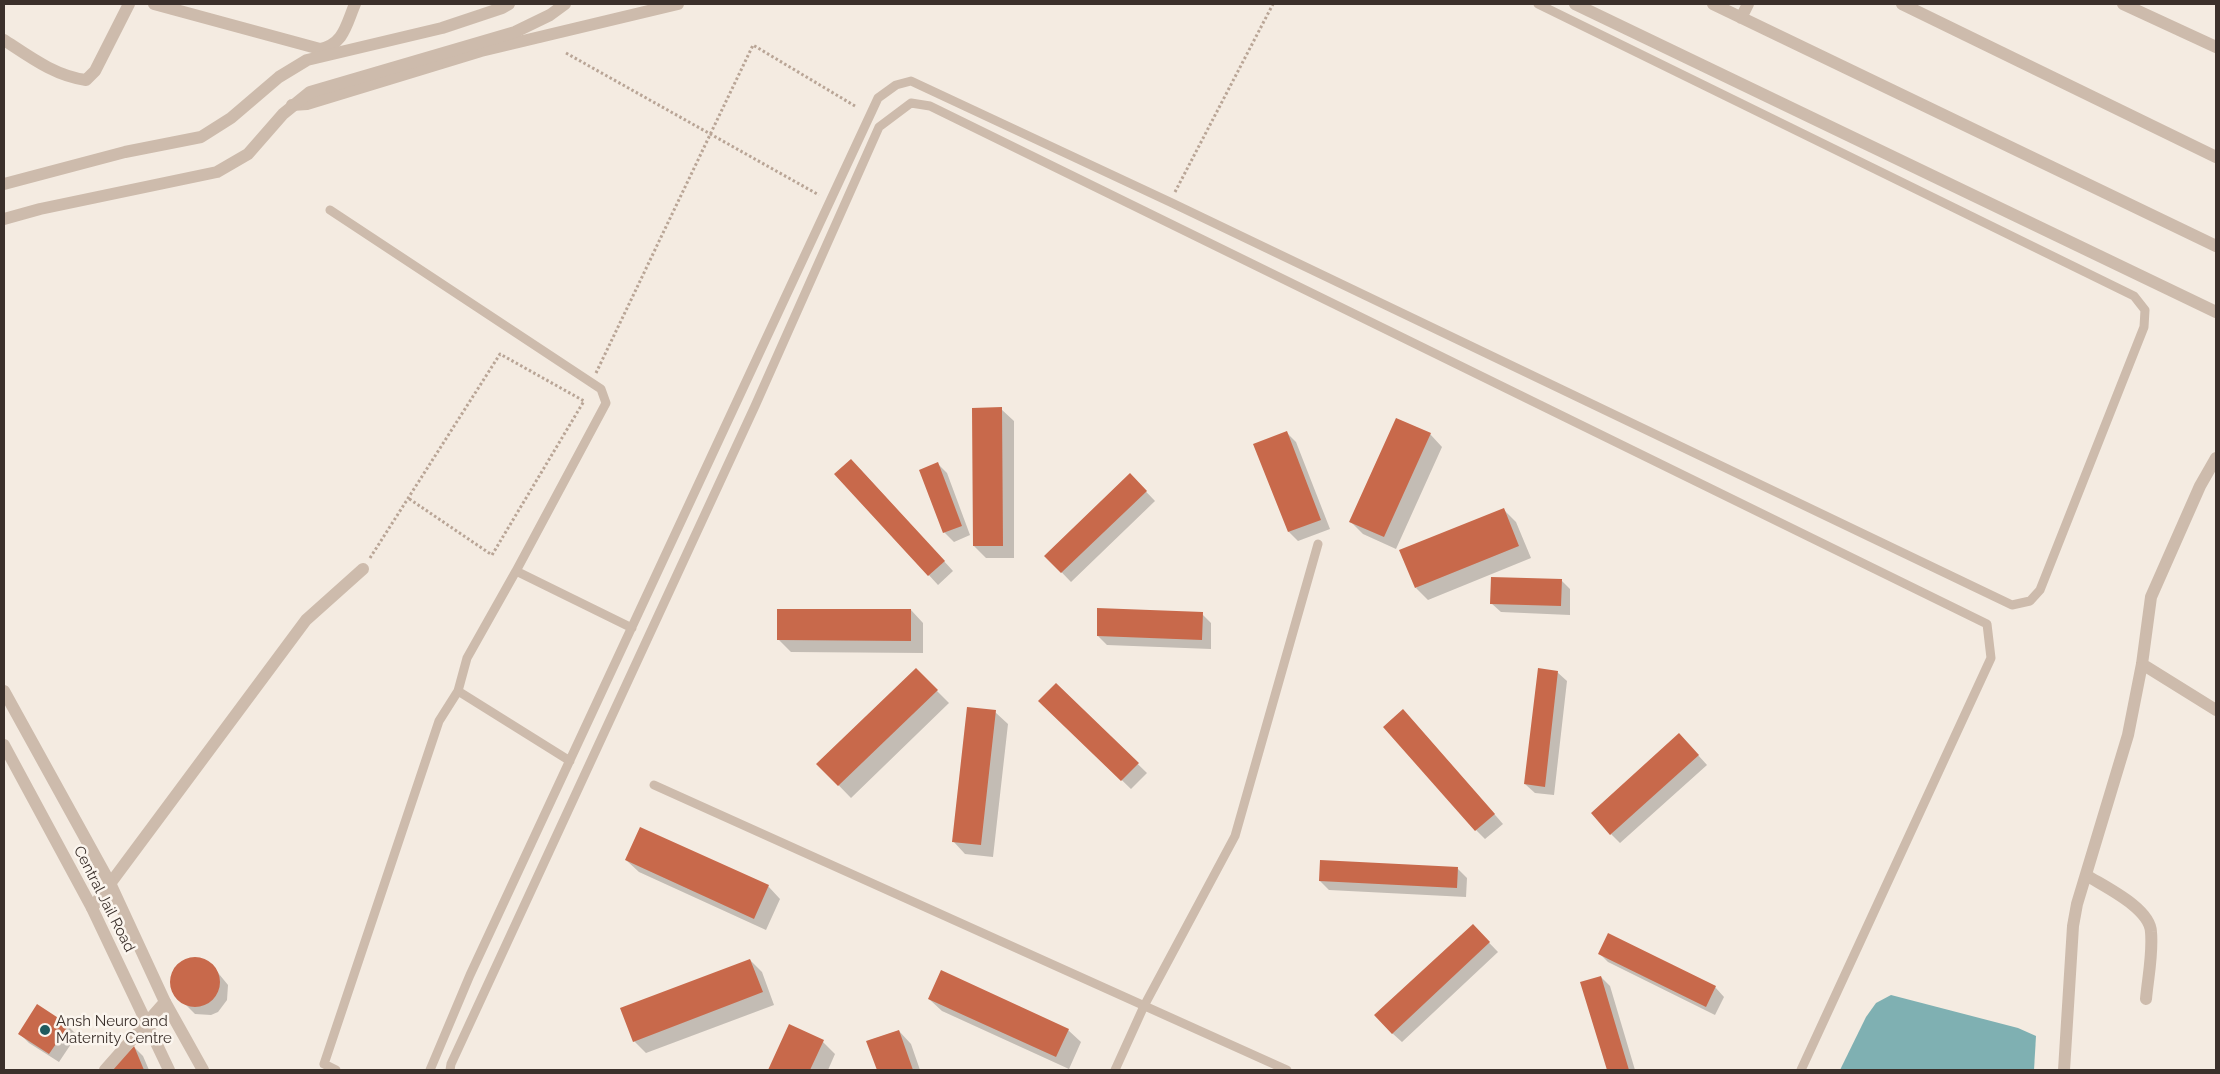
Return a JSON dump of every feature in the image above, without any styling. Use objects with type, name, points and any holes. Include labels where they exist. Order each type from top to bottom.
[{"type":"street","points":[[4,40],[55,72],[70,78],[86,80],[95,71],[129,4]]},
{"type":"street","points":[[154,4],[320,49],[331,47],[340,39],[354,4]]},
{"type":"street","points":[[4,184],[125,152],[201,137],[231,118],[279,76],[307,60],[442,28],[509,4]]},
{"type":"street","points":[[4,219],[40,209],[217,172],[248,154],[283,114],[310,92],[515,32],[550,15],[564,4]]},
{"type":"street","points":[[292,106],[307,104],[481,52],[678,4]]},
{"type":"street","points":[[1575,4],[2216,312]]},
{"type":"street","points":[[1713,4],[2216,246]]},
{"type":"street","points":[[1741,18],[1748,4]]},
{"type":"street","points":[[1902,4],[2216,157]]},
{"type":"street","points":[[2123,4],[2215,44]]},
{"type":"street","points":[[2064,1070],[2073,926],[2086,875],[2128,735],[2142,664],[2151,597],[2200,486],[2216,458]]},
{"type":"street","points":[[92,908],[306,620],[363,570]]},
{"type":"street","points":[[2142,664],[2216,710]]},
{"type":"street","points":[[4,691],[110,883],[165,1002],[203,1070]]},
{"type":"street","name":"Central Jail Road","points":[[4,745],[92,908],[169,1070]]},
{"type":"street","points":[[2086,875],[2134,905],[2146,917],[2152,931],[2146,998]]},
{"type":"street","points":[[105,1070],[165,1002]]},
{"type":"lane","points":[[430,1070],[470,975],[878,98],[896,85],[911,81],[1170,202],[2012,605],[2030,601],[2040,590],[2144,327],[2144,310],[2134,296],[1538,4]]},
{"type":"lane","points":[[450,1070],[471,1019],[751,415],[879,127],[911,103],[930,106],[1987,624],[1990,658],[1801,1070]]},
{"type":"lane","points":[[330,210],[601,389],[606,402],[516,571],[467,658],[458,691],[439,721],[324,1064],[336,1070]]},
{"type":"lane","points":[[1115,1070],[1144,1006],[1234,836],[1318,544]]},
{"type":"lane","points":[[516,571],[632,628]]},
{"type":"lane","points":[[458,691],[570,761]]},
{"type":"lane","points":[[654,785],[1287,1070]]},
{"type":"path","points":[[1170,202],[1273,4]]},
{"type":"path","points":[[592,383],[753,46],[856,106]]},
{"type":"path","points":[[566,53],[711,133],[830,202]]},
{"type":"path","points":[[363,570],[408,498],[500,354],[584,401],[492,555],[408,498]]},
{"type":"water","points":[[1891,995],[2018,1028],[2036,1036],[2034,1070],[1840,1070],[1866,1017],[1876,1003]]},
{"type":"building","points":[[1002,407],[1003,546],[973,546],[972,408]]},
{"type":"building","points":[[1396,418],[1431,433],[1384,537],[1349,522]]},
{"type":"building","points":[[1287,431],[1321,520],[1288,532],[1253,444]]},
{"type":"building","points":[[851,459],[945,561],[928,576],[834,474]]},
{"type":"building","points":[[938,462],[962,526],[943,533],[919,470]]},
{"type":"building","points":[[1130,473],[1147,491],[1061,573],[1044,556]]},
{"type":"building","points":[[1504,508],[1519,546],[1415,588],[1399,550]]},
{"type":"building","points":[[1491,577],[1562,579],[1561,606],[1490,604]]},
{"type":"building","points":[[1097,608],[1203,612],[1202,640],[1097,636]]},
{"type":"building","points":[[777,609],[911,609],[911,641],[777,640]]},
{"type":"building","points":[[916,668],[938,690],[838,786],[816,764]]},
{"type":"building","points":[[1538,668],[1558,671],[1545,787],[1524,784]]},
{"type":"building","points":[[1056,683],[1139,763],[1121,781],[1038,701]]},
{"type":"building","points":[[967,707],[996,710],[981,845],[952,842]]},
{"type":"building","points":[[1403,709],[1495,814],[1475,831],[1383,727]]},
{"type":"building","points":[[1679,733],[1699,755],[1610,835],[1591,813]]},
{"type":"building","points":[[640,827],[769,885],[754,919],[625,860]]},
{"type":"building","points":[[1320,860],[1458,867],[1457,888],[1319,881]]},
{"type":"building","points":[[1473,924],[1490,942],[1392,1034],[1374,1015]]},
{"type":"building","points":[[1608,933],[1716,986],[1706,1007],[1598,954]]},
{"type":"building","points":[[190,957],[200,957],[213,964],[220,977],[220,987],[213,1000],[200,1007],[190,1007],[181,1003],[174,996],[170,987],[170,977],[174,968],[181,961]]},
{"type":"building","points":[[750,959],[763,992],[633,1042],[620,1008]]},
{"type":"building","points":[[941,970],[1069,1029],[1056,1057],[928,999]]},
{"type":"building","points":[[1601,976],[1629,1070],[1607,1070],[1580,982]]},
{"type":"building","points":[[37,1004],[69,1025],[49,1054],[18,1034]]},
{"type":"building","points":[[789,1024],[824,1040],[810,1070],[768,1070]]},
{"type":"building","points":[[899,1030],[913,1070],[877,1070],[866,1041]]},
{"type":"building","points":[[134,1046],[144,1070],[111,1070]]},
{"type":"place","name":"Ansh Neuro and Maternity Centre","points":[[45,1030]]}]
